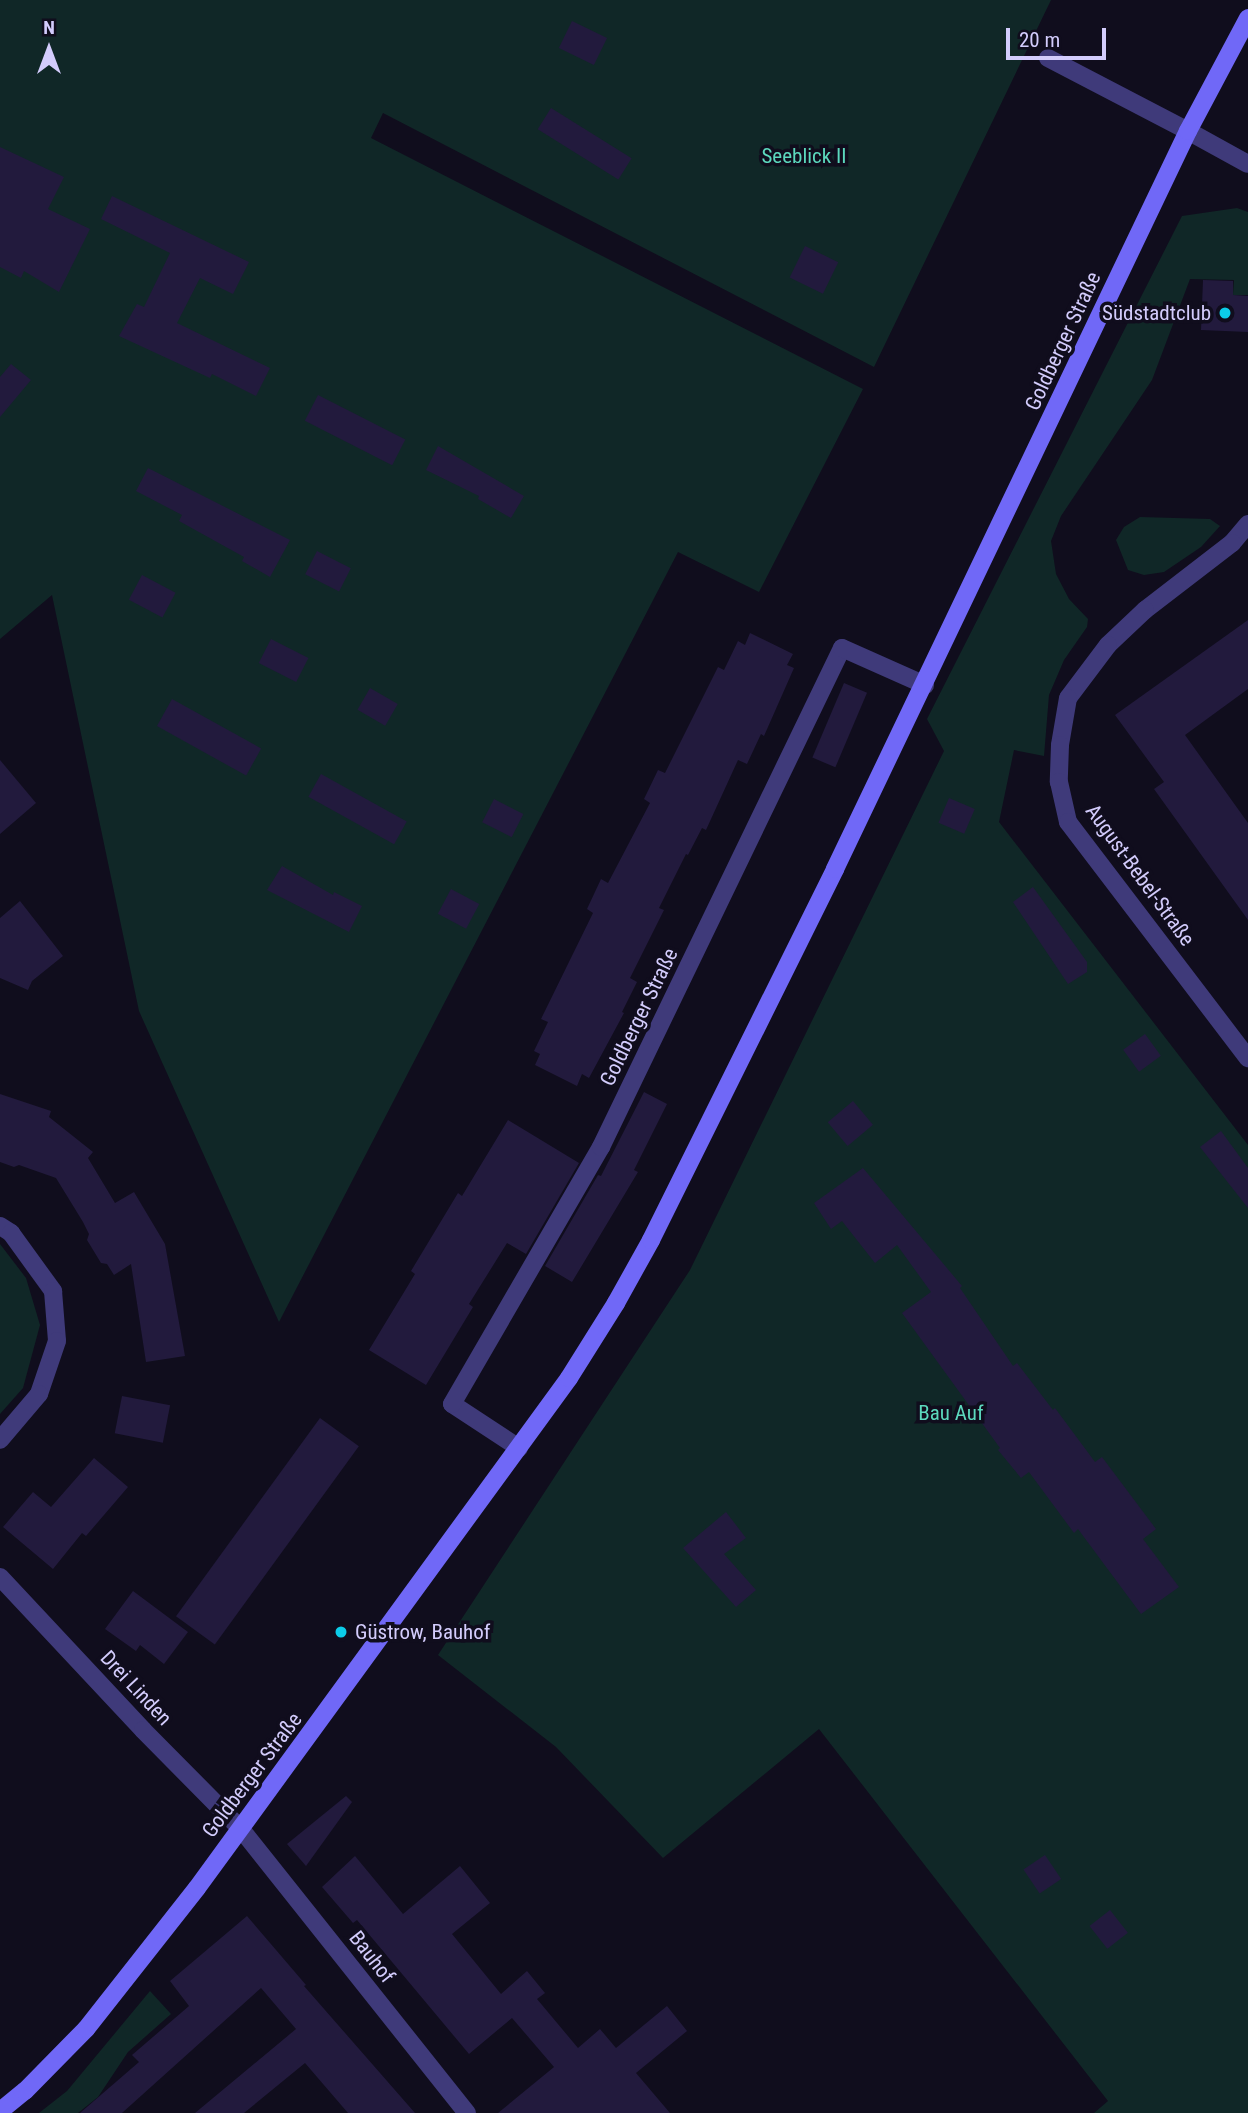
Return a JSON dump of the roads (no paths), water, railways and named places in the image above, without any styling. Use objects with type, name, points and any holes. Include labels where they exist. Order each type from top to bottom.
[{"type":"main road","name":"Goldberger Straße","points":[[0,2111],[25,2091],[86,2029],[241,1829],[569,1378],[651,1240],[925,685],[1188,131],[1248,18]]},
{"type":"street","points":[[1048,58],[1248,164]]},
{"type":"street","name":"August-Bebel-Straße","points":[[1248,524],[1232,543],[1145,610],[1108,645],[1068,698],[1060,745],[1059,782],[1068,822],[1248,1058]]},
{"type":"street","name":"Goldberger Straße","points":[[519,1448],[452,1404],[601,1147],[842,648],[925,685]]},
{"type":"street","points":[[0,1226],[11,1233],[52,1291],[57,1341],[39,1394],[0,1440]]},
{"type":"street","name":"Drei Linden","points":[[0,1577],[143,1730],[241,1829]]},
{"type":"street","name":"Bauhof","points":[[241,1829],[467,2113]]},
{"type":"place","name":"Südstadtclub","points":[[1225,313]]},
{"type":"place","name":"Güstrow, Bauhof","points":[[341,1632]]},
{"type":"park label","name":"Seeblick II","points":[[804,156]]},
{"type":"park label","name":"Bau Auf","points":[[951,1413]]}]
